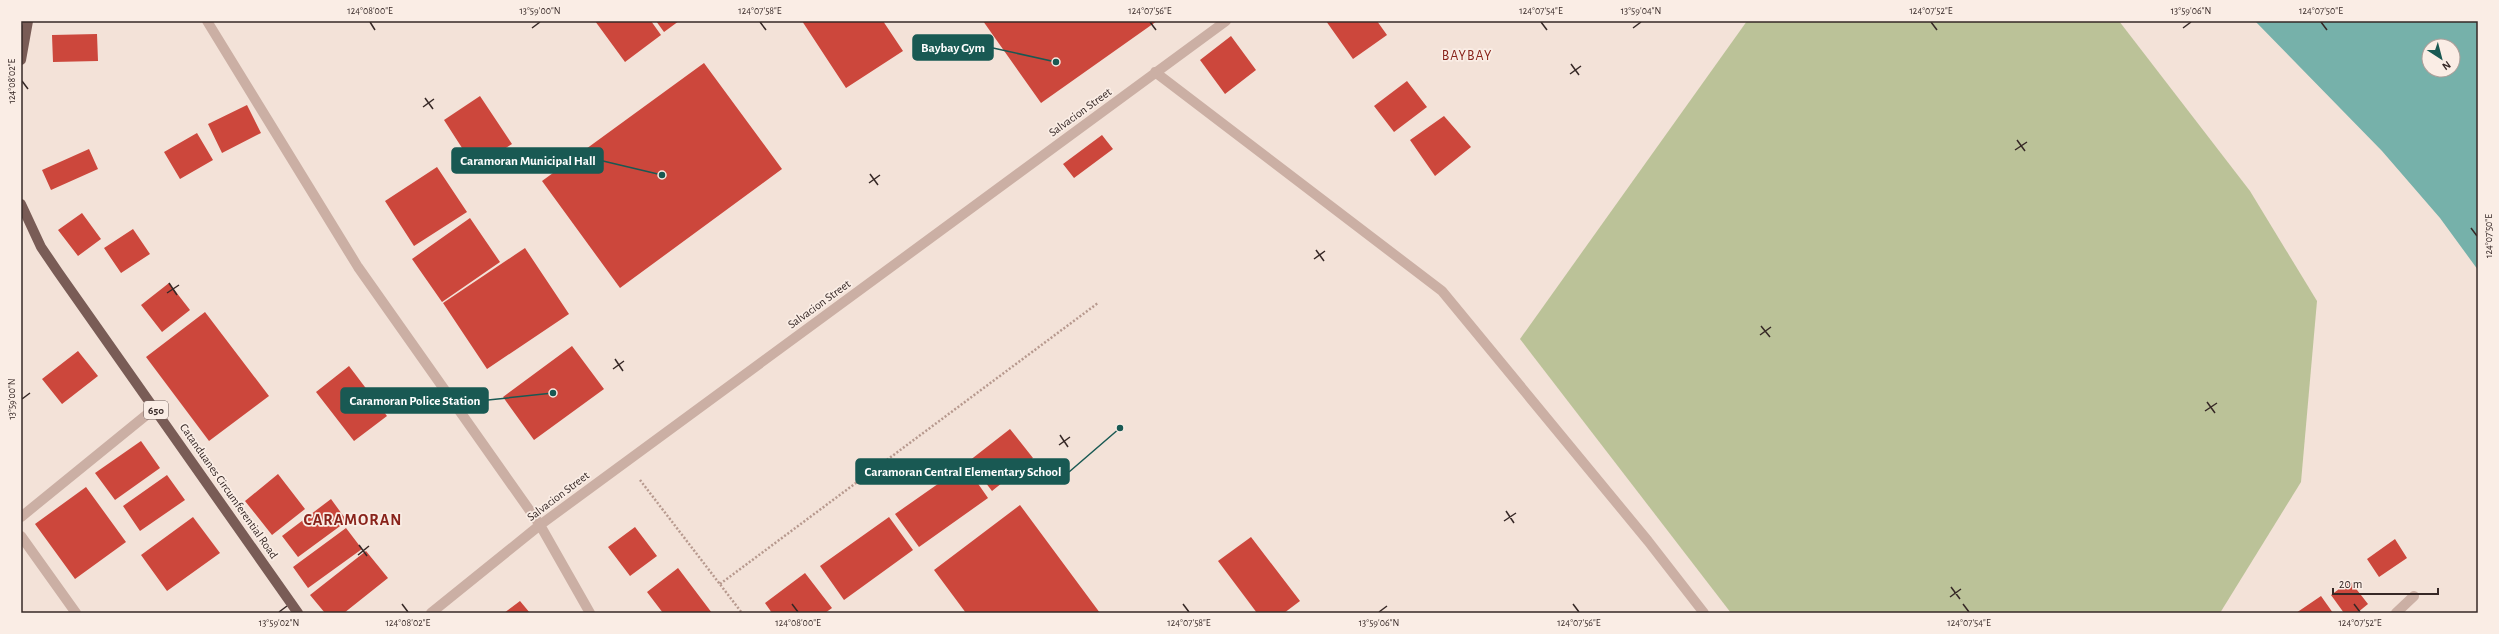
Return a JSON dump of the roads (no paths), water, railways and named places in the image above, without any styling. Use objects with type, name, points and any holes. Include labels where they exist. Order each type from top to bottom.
[{"type":"main road","points":[[21,60],[28,21]]},
{"type":"main road","name":"Catanduanes Circumferential Road","points":[[21,204],[41,247],[298,613]]},
{"type":"street","points":[[207,21],[358,267],[540,525],[590,613]]},
{"type":"street","name":"Salvacion Street","points":[[431,613],[540,525],[1226,21]]},
{"type":"street","points":[[1155,72],[1442,291],[1648,541],[1704,613]]},
{"type":"street","points":[[21,517],[155,408]]},
{"type":"street","points":[[21,536],[76,613]]},
{"type":"street","points":[[2396,613],[2414,596]]},
{"type":"water","points":[[2255,21],[2478,21],[2478,270],[2440,218],[2382,151]]},
{"type":"place","name":"Baybay Gym","points":[[1056,62]]},
{"type":"place","name":"Caramoran Municipal Hall","points":[[662,175]]},
{"type":"place","name":"Caramoran Police Station","points":[[553,393]]},
{"type":"place","name":"Caramoran Central Elementary School","points":[[1120,428]]},
{"type":"district","name":"BAYBAY","points":[[1467,56]]},
{"type":"district","name":"CARAMORAN","points":[[353,520]]}]
